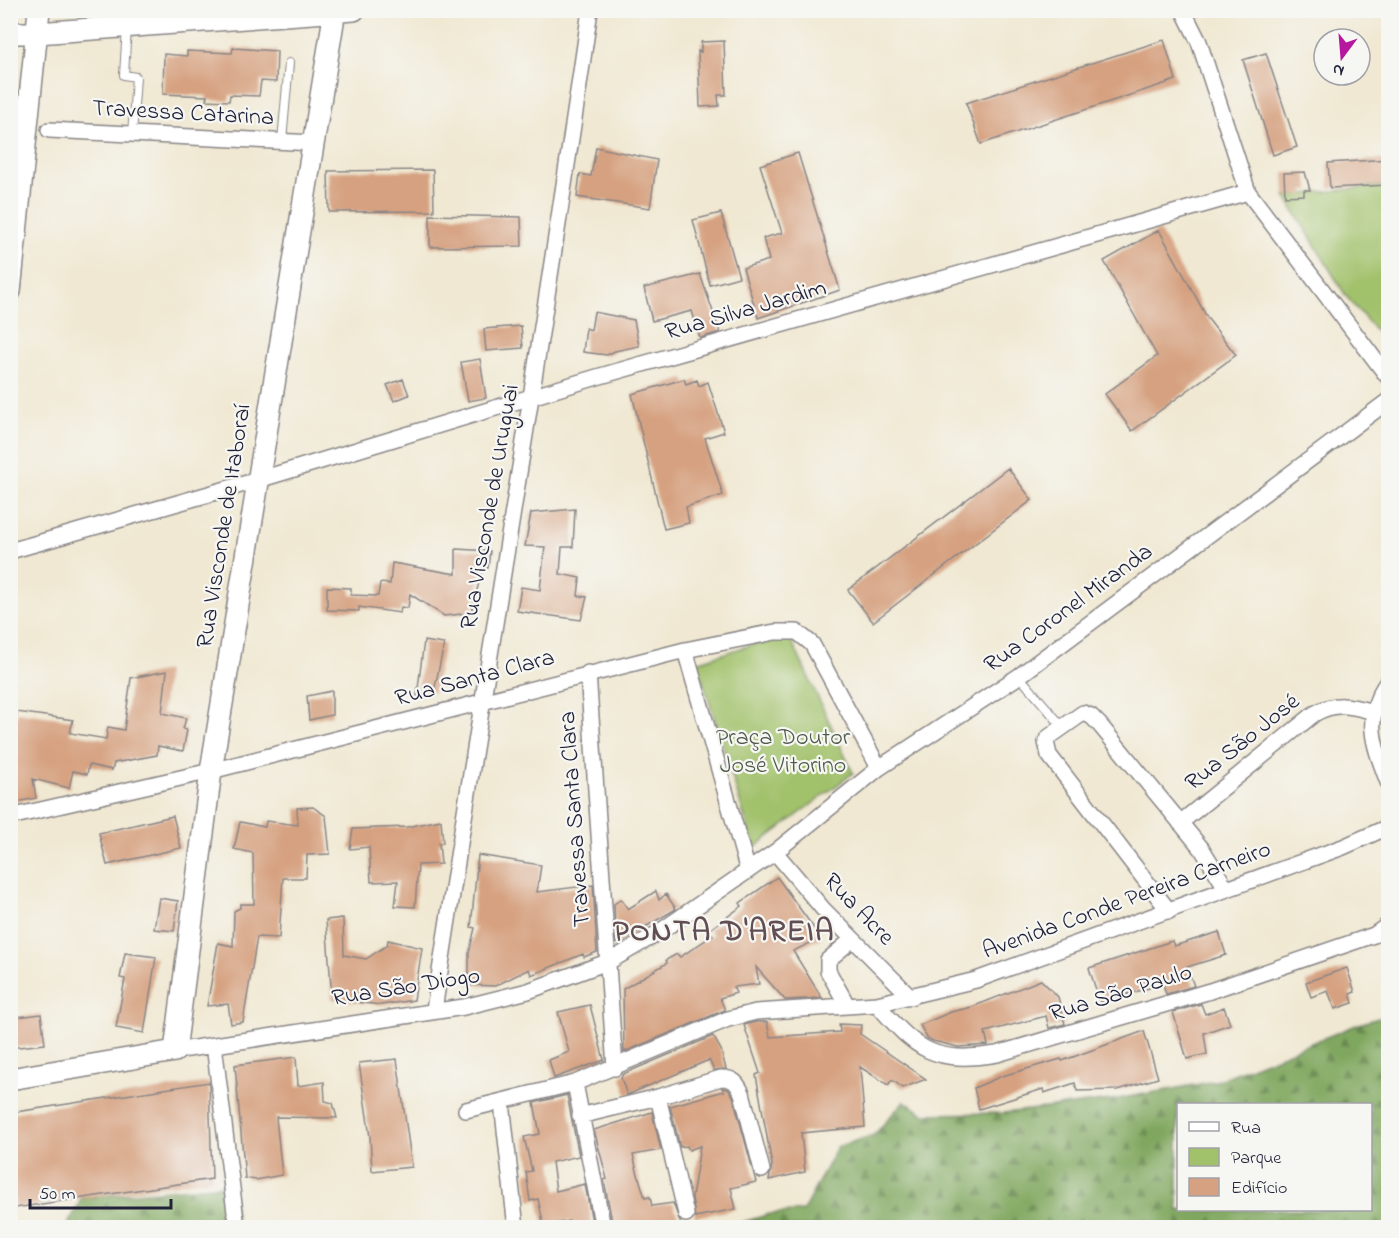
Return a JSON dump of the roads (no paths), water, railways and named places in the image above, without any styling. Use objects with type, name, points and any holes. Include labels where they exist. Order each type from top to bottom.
[{"type":"street","points":[[10,291],[39,10]]},
{"type":"street","name":"Rua Visconde de Uruguai","points":[[434,1010],[481,702],[532,399],[590,10]]},
{"type":"street","points":[[1183,10],[1199,42],[1248,192],[1389,377]]},
{"type":"street","points":[[10,33],[341,11]]},
{"type":"street","name":"Rua Visconde de Itaboraí","points":[[175,1051],[211,771],[315,143],[341,11]]},
{"type":"street","name":"Travessa Catarina","points":[[49,130],[315,143]]},
{"type":"street","name":"Rua Silva Jardim","points":[[10,551],[258,480],[631,368],[1248,192]]},
{"type":"street","name":"Rua Coronel Miranda","points":[[775,852],[879,768],[1018,676],[1389,400]]},
{"type":"street","name":"Rua Santa Clara","points":[[10,817],[211,771],[588,673],[760,634],[797,632],[812,644],[827,667],[879,768]]},
{"type":"street","points":[[685,650],[748,871]]},
{"type":"street","name":"Travessa Santa Clara","points":[[588,673],[610,961],[615,1068]]},
{"type":"street","points":[[1389,681],[1373,712],[1373,736],[1389,782]]},
{"type":"street","name":"Rua São José","points":[[1180,823],[1314,714],[1327,707],[1341,705],[1373,712]]},
{"type":"street","points":[[1169,911],[1049,755],[1046,742],[1062,726],[1083,713],[1091,716],[1202,849],[1226,888]]},
{"type":"street","name":"Avenida Conde Pereira Carneiro","points":[[466,1110],[502,1103],[575,1083],[728,1019],[756,1012],[877,1004],[987,977],[1343,847],[1389,827]]},
{"type":"street","name":"Rua São Diogo","points":[[10,1079],[175,1051],[464,1007],[528,991],[610,961],[658,933],[775,852]]},
{"type":"street","name":"Rua Acre","points":[[775,852],[823,909],[911,997]]},
{"type":"street","name":"Rua São Paulo","points":[[877,1004],[913,1041],[933,1053],[962,1060],[986,1056],[1210,991],[1374,935],[1389,926]]},
{"type":"street","points":[[847,1005],[828,971],[828,960],[853,939]]},
{"type":"street","points":[[214,1045],[237,1227]]},
{"type":"street","points":[[580,1116],[658,1097],[722,1078],[736,1082],[742,1093],[762,1170]]},
{"type":"street","points":[[575,1083],[603,1227]]},
{"type":"street","points":[[658,1097],[686,1214]]},
{"type":"street","points":[[502,1103],[516,1227]]},
{"type":"lane","points":[[127,25],[124,75],[136,77],[132,135]]},
{"type":"lane","points":[[282,141],[289,63]]},
{"type":"lane","points":[[1018,676],[1062,726]]},
{"type":"district","name":"PONTA D'AREIA","points":[[724,933]]},
{"type":"park label","name":"Praça Doutor José Vitorino","points":[[783,752]]}]
